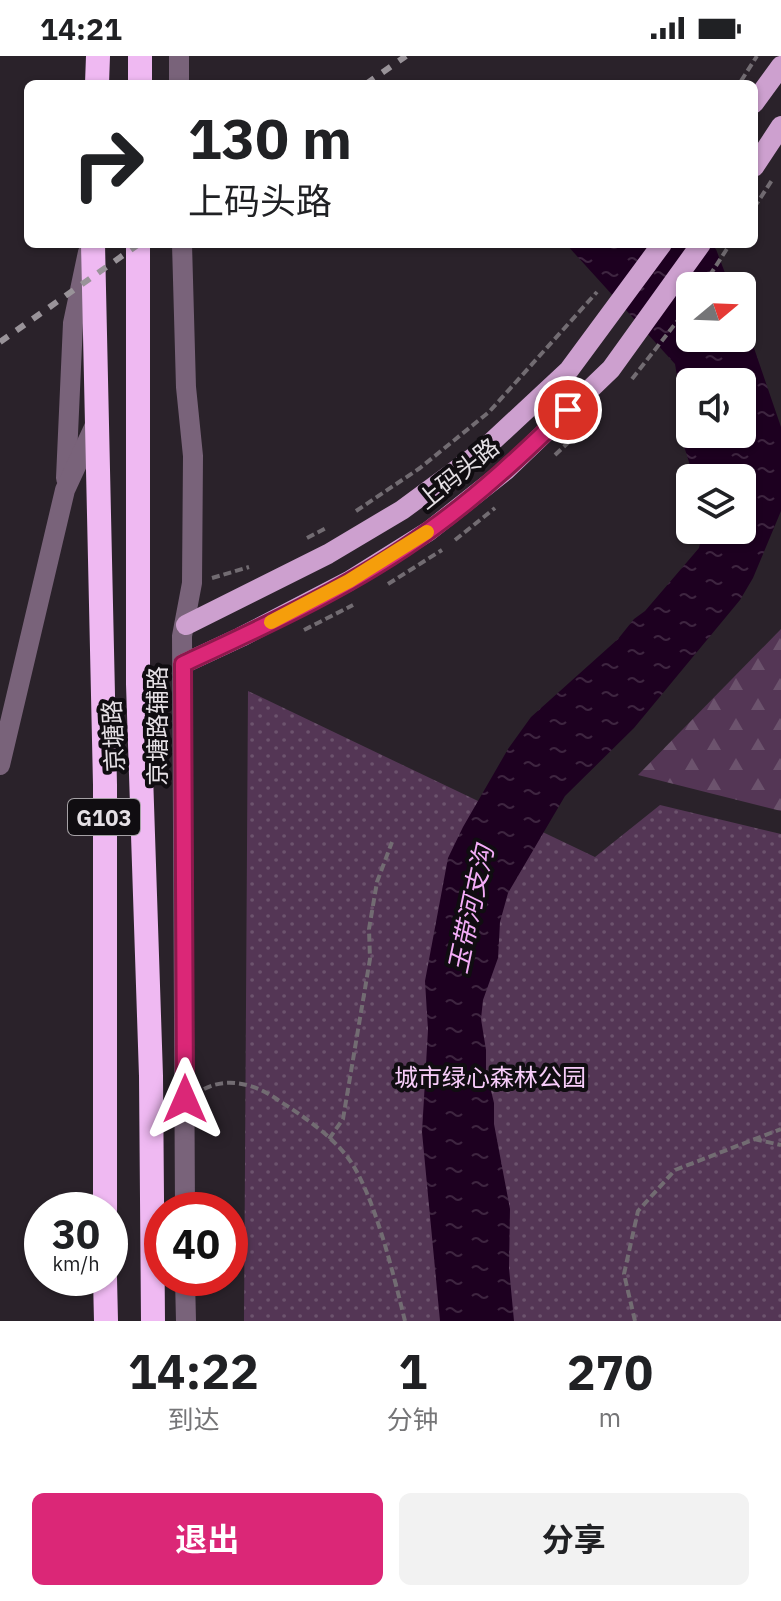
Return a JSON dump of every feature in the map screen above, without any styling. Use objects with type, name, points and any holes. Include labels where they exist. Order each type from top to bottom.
[{"type":"highway","points":[[97,80],[98,56]]},
{"type":"highway","points":[[140,56],[140,80]]},
{"type":"highway","name":"京塘路","points":[[91,248],[105,785],[105,1192]]},
{"type":"highway","name":"京塘路","points":[[138,248],[138,684],[151,1076],[153,1321]]},
{"type":"highway","points":[[105,1296],[106,1321]]},
{"type":"main road","points":[[758,98],[781,66]]},
{"type":"main road","points":[[758,161],[781,126]]},
{"type":"main road","name":"上码头路","points":[[186,625],[328,554],[402,510],[482,451],[569,370],[659,248]]},
{"type":"main road","name":"上码头路","points":[[183,664],[349,581],[429,531],[505,471],[611,369],[698,248]]},
{"type":"street","points":[[179,56],[179,80]]},
{"type":"street","points":[[65,490],[73,323],[90,248]]},
{"type":"street","name":"京塘路辅路","points":[[182,248],[185,371],[193,456],[192,583],[182,636],[185,1192]]},
{"type":"street","points":[[0,765],[5,731],[65,490],[96,423]]},
{"type":"street","points":[[185,1296],[186,1321]]},
{"type":"path","points":[[742,80],[757,56]]},
{"type":"path","points":[[758,202],[773,180]]},
{"type":"path","points":[[712,272],[727,248]]},
{"type":"path","name":"上码头路","points":[[344,518],[420,468],[489,412],[598,292]]},
{"type":"path","points":[[305,539],[331,525]]},
{"type":"path","points":[[192,583],[233,574],[255,565]]},
{"type":"path","points":[[329,1139],[343,1119],[370,959],[369,929],[377,882],[392,842]]},
{"type":"path","points":[[185,1099],[219,1081],[260,1088],[307,1119],[346,1154],[362,1181],[391,1265],[405,1321]]},
{"type":"path","points":[[635,1321],[624,1274],[638,1211],[675,1170],[781,1129]]},
{"type":"path","points":[[752,1139],[781,1145]]},
{"type":"green space","points":[[781,629],[781,811],[638,775]]},
{"type":"green space","name":"城市绿心森林公园","points":[[248,691],[595,857],[660,805],[781,834],[781,1321],[244,1321],[244,1296],[248,1296],[248,1192],[245,1192]]},
{"type":"water","name":"玉带河支沟","points":[[570,248],[716,248],[725,272],[676,272],[676,352],[755,352],[781,427],[781,511],[753,578],[740,600],[634,728],[565,796],[508,893],[500,922],[498,958],[483,1000],[481,1019],[486,1070],[494,1103],[494,1124],[510,1209],[509,1268],[514,1321],[440,1321],[422,1132],[428,1030],[425,981],[448,858],[508,749],[531,717],[618,639],[700,544],[756,544],[756,464],[690,464],[685,448],[756,448],[756,368],[676,370],[675,364]]},
{"type":"railway","points":[[372,80],[406,56]]},
{"type":"railway","points":[[0,342],[133,248]]},
{"type":"slow traffic","points":[[271,622],[349,581],[427,532]]},
{"type":"route","points":[[185,1099],[183,664],[349,581],[429,531],[505,471],[568,410]]}]
